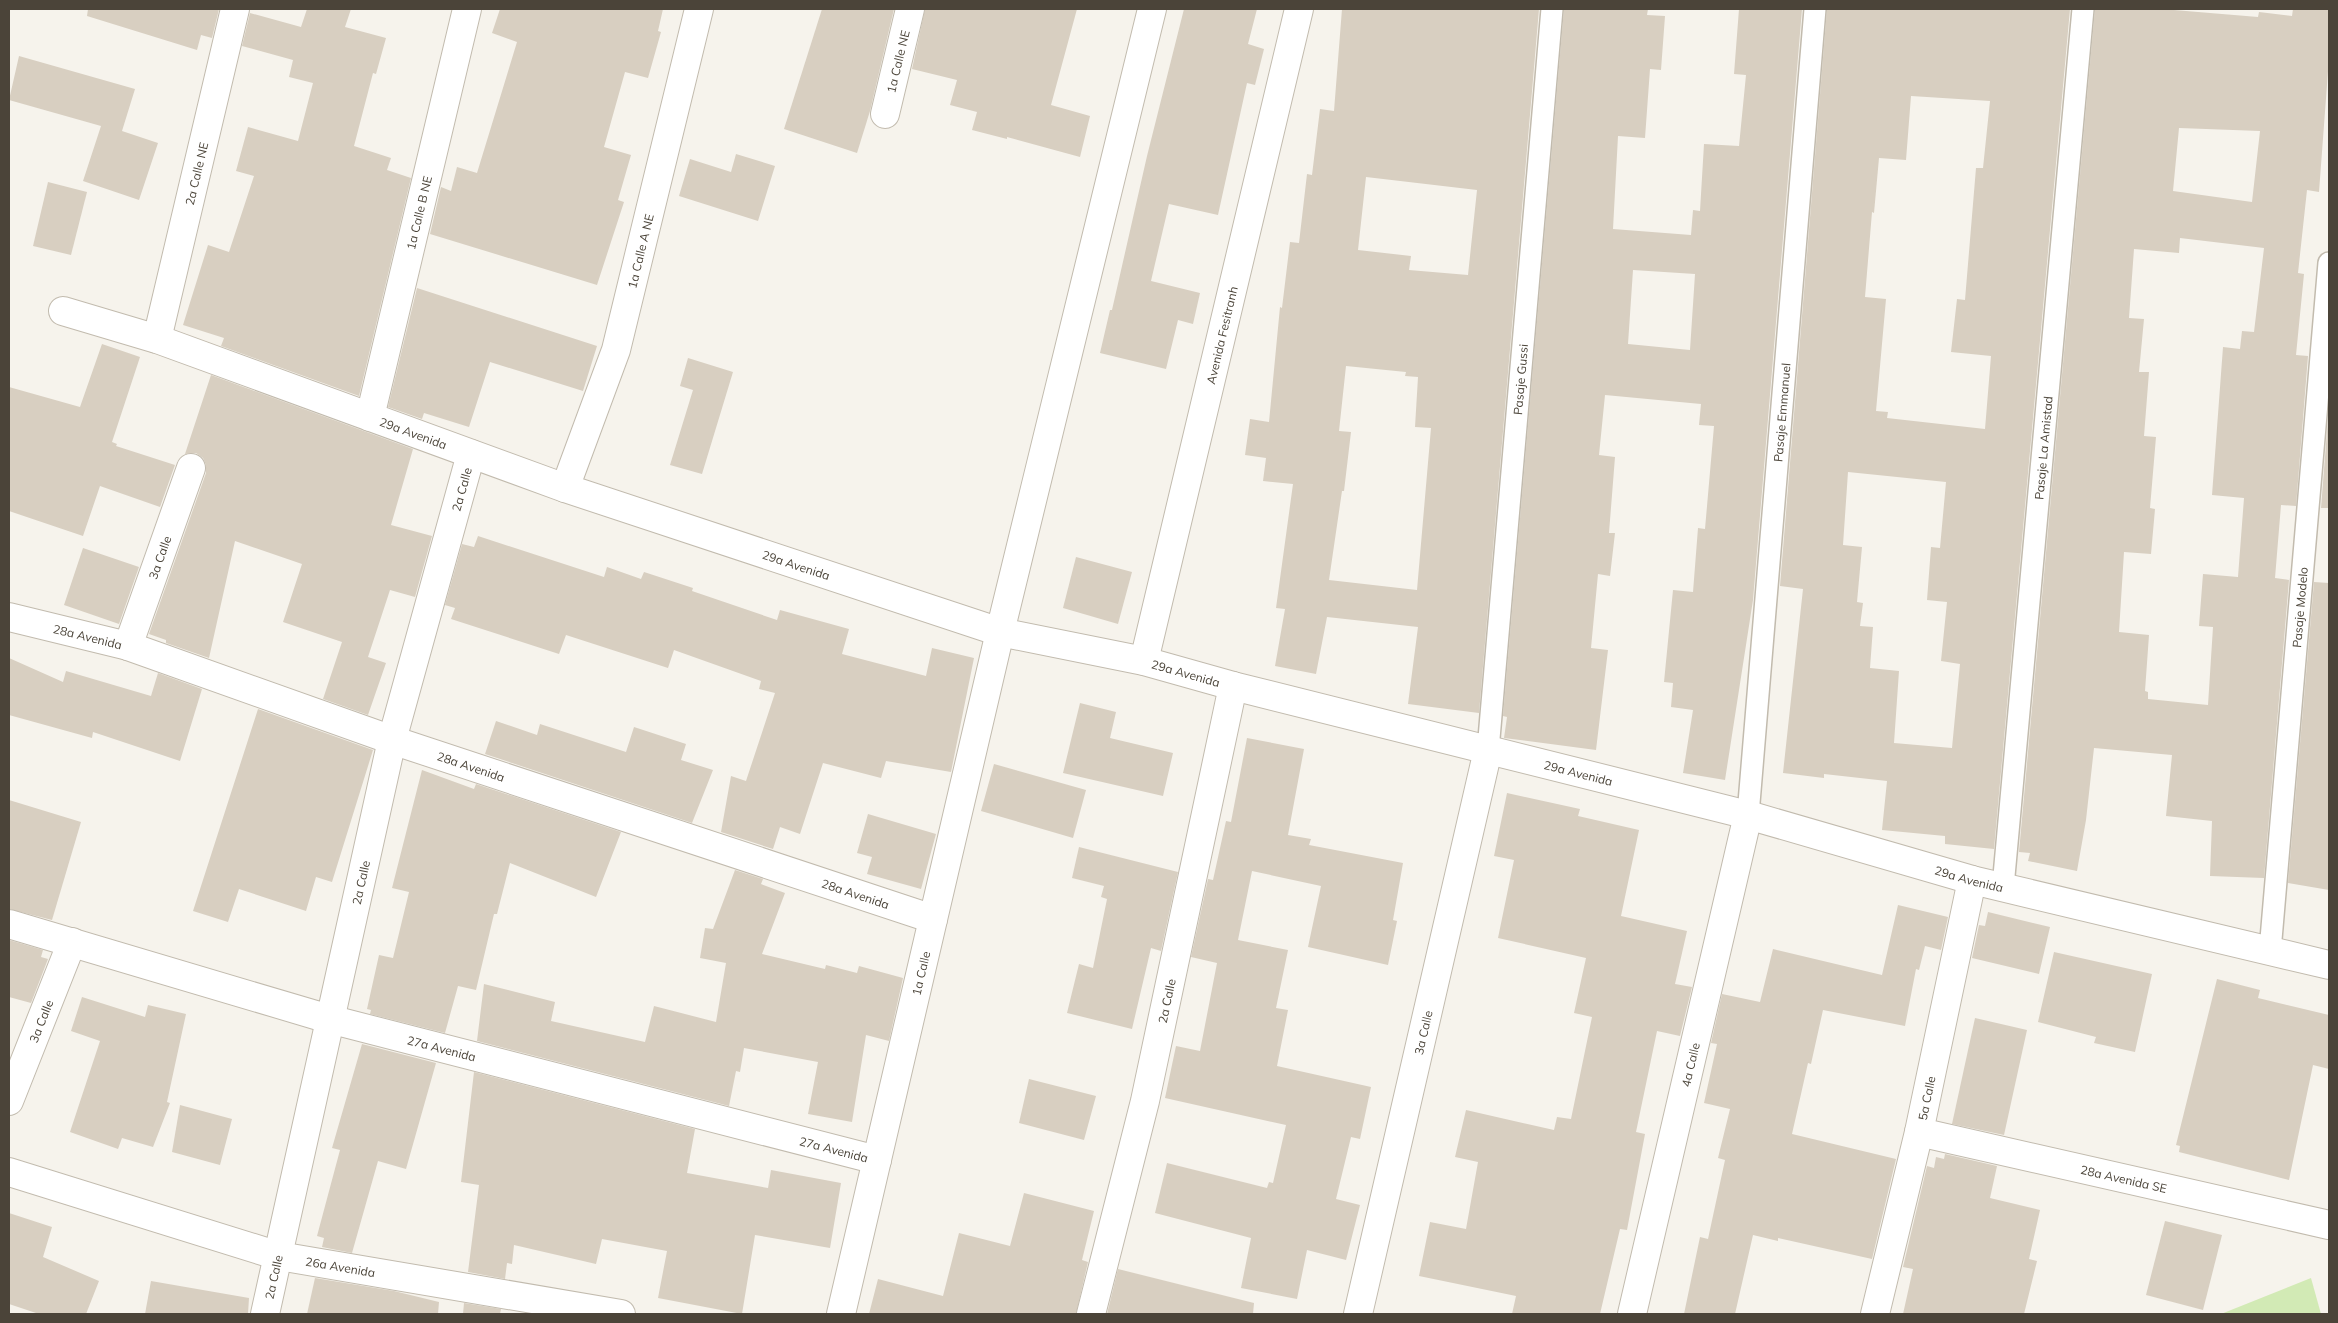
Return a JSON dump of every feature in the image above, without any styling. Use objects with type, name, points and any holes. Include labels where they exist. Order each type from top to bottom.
[{"type":"street","name":"2a Calle NE","points":[[157,339],[235,9]]},
{"type":"street","name":"1a Calle B NE","points":[[370,417],[467,9]]},
{"type":"street","name":"1a Calle A NE","points":[[565,488],[616,350],[699,9]]},
{"type":"street","name":"1a Calle NE","points":[[885,114],[910,9]]},
{"type":"street","name":"1a Calle","points":[[841,1314],[1000,632],[1152,9]]},
{"type":"street","name":"Avenida Fesitranh","points":[[1144,661],[1299,9]]},
{"type":"street","name":"29a Avenida","points":[[63,311],[157,339],[565,488],[1000,632],[1144,661],[1233,686],[1748,816],[1972,880],[2329,965]]},
{"type":"street","name":"2a Calle","points":[[265,1314],[392,740],[472,454]]},
{"type":"street","name":"3a Calle","points":[[128,646],[191,468]]},
{"type":"street","name":"28a Avenida","points":[[9,618],[128,646],[392,740],[933,919]]},
{"type":"street","name":"2a Calle","points":[[1091,1314],[1145,1101],[1233,686]]},
{"type":"street","name":"3a Calle","points":[[1358,1314],[1488,750]]},
{"type":"street","name":"4a Calle","points":[[1632,1314],[1748,816]]},
{"type":"street","name":"5a Calle","points":[[1875,1314],[1919,1132],[1972,880]]},
{"type":"street","name":"27a Avenida","points":[[9,924],[329,1019],[877,1160]]},
{"type":"street","name":"3a Calle","points":[[9,1101],[72,942]]},
{"type":"street","name":"28a Avenida SE","points":[[1919,1132],[2329,1224]]},
{"type":"street","name":"26a Avenida","points":[[9,1172],[279,1256],[621,1314]]},
{"type":"lane","name":"Pasaje Gussi","points":[[1488,750],[1552,9]]},
{"type":"lane","name":"Pasaje Emmanuel","points":[[1748,816],[1815,9]]},
{"type":"lane","name":"Pasaje La Amistad","points":[[2003,887],[2083,9]]},
{"type":"lane","name":"Pasaje Modelo","points":[[2270,951],[2329,263]]},
{"type":"green space","points":[[2311,1278],[2321,1314],[2221,1314]]},
{"type":"building","points":[[88,9],[219,9],[212,38],[201,35],[197,50],[87,16]]},
{"type":"building","points":[[307,9],[351,9],[345,27],[386,38],[376,74],[373,73],[354,146],[391,158],[387,170],[411,178],[359,396],[221,346],[224,338],[183,325],[208,245],[229,252],[254,176],[236,171],[248,127],[298,141],[313,83],[289,77],[293,60],[242,46],[250,13],[301,27]]},
{"type":"building","points":[[500,9],[663,9],[658,31],[661,32],[648,78],[625,72],[604,147],[631,155],[618,200],[624,202],[597,285],[430,234],[441,187],[451,191],[457,167],[477,173],[517,42],[492,33]]},
{"type":"building","points":[[822,9],[894,9],[870,111],[857,153],[784,129]]},
{"type":"building","points":[[925,9],[1077,9],[1051,105],[1090,116],[1080,157],[1007,137],[1007,139],[972,130],[977,112],[950,105],[957,80],[912,69]]},
{"type":"building","points":[[1184,9],[1257,9],[1248,44],[1264,49],[1255,85],[1247,83],[1218,215],[1169,204],[1151,281],[1200,293],[1193,324],[1178,320],[1166,369],[1100,353]]},
{"type":"building","points":[[1342,9],[1539,9],[1479,713],[1408,704],[1418,627],[1327,617],[1316,674],[1275,666],[1285,609],[1276,608],[1293,484],[1263,481],[1266,458],[1245,455],[1250,419],[1269,422],[1280,307],[1282,308],[1290,242],[1299,243],[1307,174],[1312,175],[1320,109],[1334,111]],"holes":[[[1366,177],[1477,190],[1468,275],[1409,270],[1411,256],[1358,250]],[[1346,366],[1406,372],[1405,376],[1418,377],[1415,427],[1431,428],[1417,590],[1329,580],[1342,491],[1344,491],[1351,432],[1339,431]]]},
{"type":"building","points":[[1564,9],[1648,9],[1647,15],[1665,16],[1661,70],[1650,69],[1645,138],[1618,136],[1613,229],[1691,235],[1693,210],[1700,211],[1704,144],[1739,146],[1746,75],[1734,74],[1739,9],[1802,9],[1753,600],[1725,780],[1683,773],[1693,710],[1671,707],[1673,683],[1664,682],[1673,590],[1693,592],[1698,528],[1705,529],[1714,426],[1699,425],[1701,404],[1605,395],[1599,455],[1615,457],[1609,533],[1615,533],[1610,576],[1598,574],[1591,648],[1608,650],[1596,750],[1504,738],[1507,717],[1503,716]],"holes":[[[1633,270],[1695,274],[1690,350],[1628,344]]]},
{"type":"building","points":[[1827,9],[2070,9],[1994,849],[1945,844],[1945,836],[1882,830],[1887,781],[1824,774],[1824,778],[1783,773],[1803,589],[1780,586]],"holes":[[[1911,96],[1990,101],[1983,168],[1976,168],[1965,300],[1957,299],[1951,352],[1991,356],[1985,429],[1887,418],[1888,412],[1876,411],[1886,299],[1865,297],[1872,212],[1874,213],[1879,158],[1906,160]],[[1848,472],[1946,482],[1940,548],[1931,547],[1927,600],[1947,602],[1941,661],[1960,664],[1952,748],[1894,743],[1899,671],[1870,668],[1873,627],[1860,626],[1863,603],[1857,602],[1862,547],[1843,545]]]},
{"type":"building","points":[[2095,9],[2162,9],[2258,17],[2259,12],[2292,16],[2293,9],[2329,9],[2329,58],[2319,192],[2307,190],[2298,273],[2304,274],[2296,355],[2308,356],[2296,506],[2281,505],[2275,578],[2289,580],[2264,878],[2210,876],[2212,821],[2166,816],[2172,755],[2094,748],[2086,820],[2077,871],[2028,861],[2030,853],[2019,852]],"holes":[[[2179,128],[2260,131],[2252,202],[2173,191]],[[2180,238],[2264,248],[2254,332],[2242,331],[2240,349],[2223,347],[2212,495],[2244,498],[2238,577],[2203,574],[2199,626],[2213,627],[2208,705],[2148,699],[2148,692],[2145,691],[2149,635],[2119,632],[2124,552],[2151,554],[2155,509],[2150,508],[2156,437],[2144,436],[2149,372],[2139,372],[2144,319],[2129,318],[2134,249],[2179,253]]]},
{"type":"building","points":[[19,56],[135,89],[122,131],[158,143],[139,200],[83,181],[101,126],[9,100]]},
{"type":"building","points":[[736,154],[775,166],[758,221],[679,196],[690,159],[731,172]]},
{"type":"building","points":[[48,182],[87,192],[71,255],[33,246]]},
{"type":"building","points":[[417,288],[597,346],[583,391],[490,362],[469,427],[424,413],[422,419],[388,407]]},
{"type":"building","points":[[102,344],[140,357],[112,442],[117,444],[116,446],[175,465],[160,507],[100,486],[83,536],[9,511],[9,387],[80,407]]},
{"type":"building","points":[[688,358],[733,372],[702,474],[670,465],[693,390],[680,386]]},
{"type":"building","points":[[211,375],[413,449],[391,525],[432,536],[415,597],[390,590],[368,657],[386,663],[368,715],[323,699],[342,642],[283,622],[302,564],[235,541],[209,658],[166,643],[166,640],[149,634],[206,473],[206,465],[203,458],[196,453],[185,454]]},
{"type":"building","points":[[2329,406],[2329,508],[2321,508]]},
{"type":"building","points":[[478,536],[604,577],[607,567],[641,579],[644,572],[693,588],[692,591],[777,620],[780,610],[849,629],[842,654],[926,676],[932,648],[974,658],[951,772],[886,761],[881,778],[823,763],[800,834],[780,827],[773,849],[721,832],[731,776],[746,781],[775,693],[759,689],[761,681],[674,650],[668,668],[566,635],[559,654],[451,619],[455,608],[445,605],[462,544],[474,547]]},
{"type":"building","points":[[83,548],[139,567],[119,624],[64,605]]},
{"type":"building","points":[[1076,557],[1132,572],[1118,624],[1063,608]]},
{"type":"building","points":[[2314,582],[2329,583],[2329,890],[2288,883]]},
{"type":"building","points":[[9,658],[63,682],[66,671],[151,696],[158,673],[202,689],[180,761],[93,732],[92,738],[9,715]]},
{"type":"building","points":[[1080,703],[1116,712],[1110,738],[1173,753],[1163,796],[1063,773]]},
{"type":"building","points":[[258,709],[373,750],[332,882],[316,877],[306,911],[239,889],[228,922],[193,911]]},
{"type":"building","points":[[496,721],[537,735],[540,724],[626,752],[634,727],[686,744],[681,760],[713,770],[692,823],[485,754]]},
{"type":"building","points":[[1247,738],[1304,749],[1288,835],[1311,839],[1309,845],[1403,863],[1393,920],[1397,921],[1388,965],[1308,947],[1321,886],[1252,871],[1238,940],[1288,950],[1276,1008],[1288,1010],[1277,1066],[1371,1087],[1360,1139],[1351,1137],[1336,1199],[1360,1205],[1346,1260],[1307,1250],[1297,1299],[1241,1288],[1251,1238],[1155,1213],[1167,1163],[1267,1188],[1269,1182],[1273,1183],[1286,1125],[1165,1098],[1176,1046],[1200,1051],[1217,963],[1191,957],[1208,879],[1213,880],[1226,821],[1231,822]]},
{"type":"building","points":[[994,764],[1086,790],[1073,838],[981,811]]},
{"type":"building","points":[[422,770],[474,789],[476,784],[621,832],[596,897],[510,863],[497,914],[494,914],[476,990],[458,986],[445,1033],[370,1014],[371,1010],[367,1009],[379,955],[393,958],[409,892],[392,888]]},
{"type":"building","points":[[1507,793],[1580,809],[1578,816],[1639,830],[1621,916],[1687,931],[1675,984],[1692,987],[1680,1036],[1657,1031],[1636,1132],[1645,1134],[1627,1230],[1620,1229],[1600,1314],[1512,1314],[1516,1296],[1419,1276],[1430,1222],[1466,1229],[1478,1162],[1455,1157],[1466,1110],[1554,1130],[1557,1117],[1571,1119],[1592,1017],[1574,1013],[1586,958],[1498,938],[1514,860],[1494,856]]},
{"type":"building","points":[[9,800],[81,822],[52,920],[9,909]]},
{"type":"building","points":[[868,814],[936,834],[921,889],[867,874],[872,857],[857,853]]},
{"type":"building","points":[[1079,847],[1178,872],[1161,951],[1151,948],[1132,1029],[1067,1013],[1079,964],[1093,968],[1107,899],[1101,897],[1104,886],[1072,878]]},
{"type":"building","points":[[735,870],[763,879],[761,884],[785,893],[762,954],[825,969],[826,965],[857,973],[859,966],[903,978],[889,1041],[866,1035],[852,1122],[808,1114],[818,1062],[744,1048],[740,1072],[736,1071],[729,1106],[477,1041],[484,984],[555,1002],[551,1021],[645,1042],[654,1006],[716,1022],[726,963],[700,958],[705,928],[713,929]]},
{"type":"building","points":[[1898,905],[1948,917],[1941,950],[1925,946],[1919,970],[1916,969],[1905,1026],[1823,1010],[1811,1064],[1808,1063],[1792,1134],[1896,1159],[1872,1259],[1778,1238],[1778,1241],[1753,1235],[1735,1314],[1684,1314],[1700,1237],[1708,1239],[1725,1160],[1718,1158],[1730,1109],[1704,1103],[1717,1044],[1711,1043],[1722,994],[1760,1002],[1773,949],[1882,975]]},
{"type":"building","points":[[1988,912],[2050,927],[2039,974],[1972,958],[1979,925],[1985,926]]},
{"type":"building","points":[[9,940],[43,950],[41,957],[48,959],[31,1003],[9,997]]},
{"type":"building","points":[[2054,952],[2152,974],[2135,1052],[2094,1043],[2096,1037],[2038,1022]]},
{"type":"building","points":[[2217,979],[2260,990],[2258,998],[2329,1015],[2329,1069],[2313,1065],[2289,1180],[2179,1152],[2180,1146],[2176,1145]]},
{"type":"building","points":[[82,997],[145,1017],[148,1005],[186,1014],[167,1102],[170,1103],[153,1147],[122,1138],[118,1149],[70,1132],[100,1041],[71,1031]]},
{"type":"building","points":[[1975,1018],[2027,1030],[2004,1135],[1952,1124]]},
{"type":"building","points":[[362,1044],[436,1063],[406,1169],[378,1161],[352,1253],[322,1247],[324,1238],[317,1236],[340,1150],[332,1148]]},
{"type":"building","points":[[474,1072],[695,1129],[687,1173],[768,1188],[771,1170],[841,1183],[830,1248],[755,1235],[742,1314],[658,1298],[667,1251],[602,1239],[596,1264],[514,1245],[512,1264],[507,1263],[505,1279],[468,1272],[479,1185],[461,1182]]},
{"type":"building","points":[[1029,1079],[1096,1096],[1084,1140],[1019,1123]]},
{"type":"building","points":[[180,1105],[232,1119],[220,1165],[172,1152]]},
{"type":"building","points":[[1945,1154],[1997,1166],[1990,1198],[2040,1210],[2029,1259],[2037,1261],[2024,1314],[1903,1314],[1913,1269],[1903,1267],[1927,1166],[1934,1168],[1936,1157],[1944,1159]]},
{"type":"building","points":[[1024,1193],[1094,1211],[1082,1260],[1088,1262],[1076,1314],[869,1314],[878,1279],[943,1296],[959,1233],[1010,1246]]},
{"type":"building","points":[[9,1213],[52,1227],[43,1257],[99,1281],[86,1314],[39,1314],[9,1304]]},
{"type":"building","points":[[2165,1221],[2222,1235],[2203,1310],[2146,1295]]},
{"type":"building","points":[[1118,1269],[1254,1303],[1253,1314],[1107,1314]]},
{"type":"building","points":[[315,1278],[394,1291],[439,1302],[438,1314],[307,1314]]},
{"type":"building","points":[[151,1281],[249,1298],[248,1314],[145,1314]]},
{"type":"building","points":[[464,1303],[501,1309],[500,1314],[463,1314]]}]
